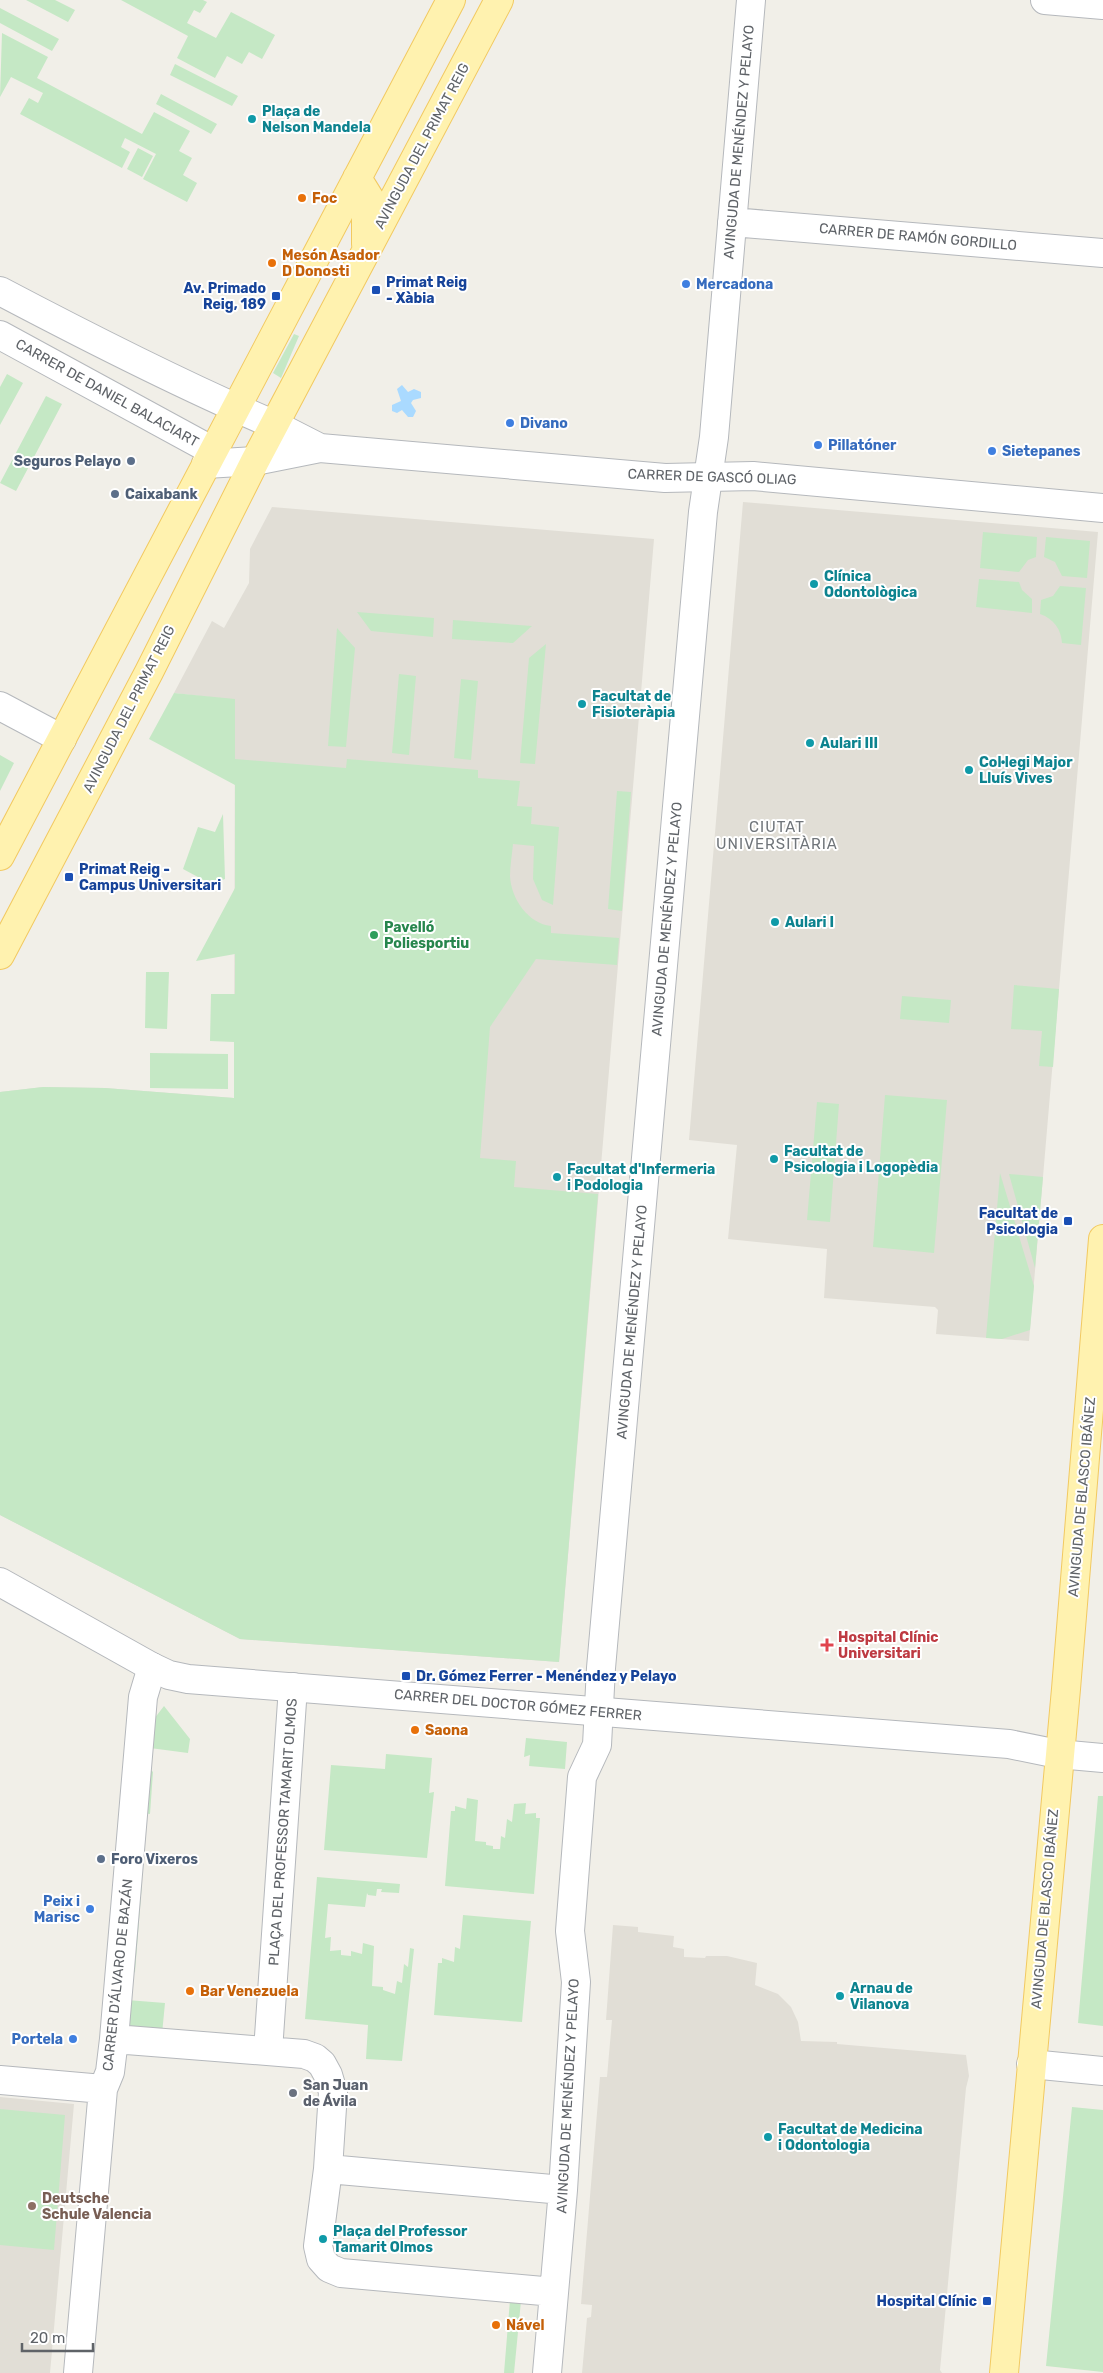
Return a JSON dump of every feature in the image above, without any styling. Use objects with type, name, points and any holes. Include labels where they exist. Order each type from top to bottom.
[{"type":"main road","points":[[0,856],[451,0]]},
{"type":"main road","name":"AVINGUDA DEL PRIMAT REIG","points":[[0,955],[149,672],[255,461],[499,0]]},
{"type":"main road","points":[[357,178],[370,199],[366,212],[366,250]]},
{"type":"main road","name":"AVINGUDA DE BLASCO IBÁÑEZ","points":[[1004,2373],[1103,1239]]},
{"type":"street","name":"AVINGUDA DE MENÉNDEZ Y PELAYO","points":[[547,2373],[563,2190],[576,1982],[570,1931],[580,1796],[582,1777],[597,1745],[601,1668],[703,512],[709,477],[751,0]]},
{"type":"street","points":[[1045,0],[1103,5]]},
{"type":"street","name":"CARRER DE RAMÓN GORDILLO","points":[[732,222],[1103,253]]},
{"type":"street","name":"CARRER DE DANIEL BALACIART","points":[[0,291],[113,351],[202,394],[236,408]]},
{"type":"street","name":"CARRER DE DANIEL BALACIART","points":[[0,329],[19,328],[42,333],[78,351],[113,351]]},
{"type":"street","name":"CARRER DE DANIEL BALACIART","points":[[0,335],[210,457]]},
{"type":"street","points":[[236,408],[275,425]]},
{"type":"street","name":"CARRER DE GASCÓ OLIAG","points":[[275,425],[320,448]]},
{"type":"street","name":"CARRER DE GASCÓ OLIAG","points":[[255,461],[320,448],[664,478],[753,476],[1103,508]]},
{"type":"street","points":[[210,457],[255,461]]},
{"type":"street","points":[[0,706],[62,739]]},
{"type":"street","name":"CARRER DEL DOCTOR GÓMEZ FERRER","points":[[2,1588],[152,1667],[169,1675],[188,1678],[1009,1744],[1058,1754]]},
{"type":"street","name":"CARRER D'ÁLVARO DE BAZÁN","points":[[78,2373],[103,2089],[110,2072],[114,2039],[143,1697],[152,1667]]},
{"type":"street","name":"PLAÇA DEL PROFESSOR TAMARIT OLMOS","points":[[268,2052],[293,1687]]},
{"type":"street","points":[[1058,1754],[1103,1758]]},
{"type":"street","points":[[114,2039],[304,2054],[314,2058],[328,2075],[333,2092],[328,2169],[318,2246],[321,2260],[329,2268],[340,2273],[554,2292]]},
{"type":"street","points":[[1030,2064],[1103,2071]]},
{"type":"street","points":[[0,2080],[103,2089]]},
{"type":"street","points":[[328,2169],[563,2190]]},
{"type":"shaded area","points":[[743,502],[1098,532],[1029,1341],[936,1334],[938,1310],[935,1307],[824,1298],[827,1249],[728,1239],[737,1145],[689,1140]]},
{"type":"shaded area","points":[[272,507],[654,539],[559,1662],[240,1639],[0,1515],[0,1092],[43,1087],[105,1088],[234,1098],[235,700],[174,693],[212,621],[224,628],[249,583],[250,549]]},
{"type":"shaded area","name":"Facultat de Medicina i Odontologia","points":[[613,1925],[638,1927],[638,1932],[674,1936],[673,1947],[684,1949],[684,1957],[727,1956],[757,1963],[755,1985],[778,1994],[791,2007],[798,2022],[801,2041],[837,2042],[837,2044],[966,2055],[969,2076],[966,2088],[940,2370],[942,2373],[582,2373],[587,2318],[591,2317],[592,2305],[581,2304],[600,2077],[607,2077],[612,2020],[606,2020]]},
{"type":"shaded area","name":"Deutsche Schule Valencia","points":[[0,2097],[74,2104],[50,2373],[0,2373]]},
{"type":"green space","points":[[26,0],[55,0],[75,10],[68,22]]},
{"type":"green space","points":[[121,0],[203,0],[207,2],[200,13],[194,10],[187,23],[216,38],[231,12],[275,35],[262,59],[249,52],[242,64],[227,56],[215,78],[177,58],[188,36]]},
{"type":"green space","points":[[0,8],[59,39],[52,51],[0,23]]},
{"type":"green space","points":[[2,33],[48,57],[37,78],[142,134],[154,112],[190,131],[179,151],[192,158],[183,175],[197,183],[187,202],[143,179],[156,154],[125,138],[121,147],[130,152],[122,168],[20,114],[29,98],[38,103],[43,93],[11,77],[0,97]]},
{"type":"green space","points":[[175,64],[238,96],[232,106],[170,75]]},
{"type":"green space","points":[[161,94],[217,124],[211,134],[156,104]]},
{"type":"green space","points":[[138,148],[153,156],[142,177],[127,169]]},
{"type":"green space","points":[[294,334],[299,336],[281,378],[273,373]]},
{"type":"green space","points":[[7,374],[23,383],[0,425],[0,387]]},
{"type":"green space","points":[[46,396],[62,404],[16,491],[0,483]]},
{"type":"green space","points":[[983,532],[1037,537],[1036,557],[1028,560],[1019,572],[980,568]]},
{"type":"green space","points":[[1046,537],[1090,541],[1087,578],[1062,576],[1055,562],[1044,557]]},
{"type":"green space","points":[[979,579],[1019,582],[1022,590],[1032,599],[1032,613],[976,607]]},
{"type":"green space","points":[[1060,586],[1086,588],[1081,645],[1062,643],[1056,625],[1040,614],[1041,600],[1053,596]]},
{"type":"green space","points":[[357,612],[434,618],[433,637],[371,631]]},
{"type":"green space","points":[[453,620],[532,626],[513,643],[452,639]]},
{"type":"green space","points":[[337,628],[355,648],[346,747],[328,746]]},
{"type":"green space","points":[[546,644],[535,764],[520,763],[529,658]]},
{"type":"green space","points":[[399,674],[416,676],[409,755],[392,753]]},
{"type":"green space","points":[[461,679],[478,681],[471,760],[454,758]]},
{"type":"green space","points":[[174,693],[235,699],[235,759],[346,768],[347,759],[478,770],[478,778],[520,781],[517,806],[532,807],[531,824],[559,827],[553,905],[542,900],[533,879],[534,846],[513,844],[511,885],[523,909],[535,921],[551,926],[551,933],[619,938],[617,965],[536,959],[490,1027],[480,1158],[516,1161],[514,1187],[598,1194],[559,1662],[240,1639],[0,1515],[0,1092],[43,1087],[105,1088],[234,1098],[234,1042],[210,1041],[211,994],[235,994],[235,954],[196,961],[235,888],[235,785],[149,739]]},
{"type":"green space","points":[[0,755],[14,763],[0,791]]},
{"type":"green space","points":[[617,791],[631,792],[622,911],[608,909]]},
{"type":"green space","points":[[223,814],[225,879],[211,884],[183,869],[198,827],[215,832]]},
{"type":"green space","points":[[146,972],[169,972],[167,1029],[145,1028]]},
{"type":"green space","points":[[1014,985],[1059,989],[1053,1067],[1039,1066],[1042,1031],[1011,1029]]},
{"type":"green space","points":[[902,996],[951,1000],[949,1023],[900,1019]]},
{"type":"green space","points":[[150,1053],[228,1054],[228,1089],[150,1088]]},
{"type":"green space","points":[[885,1095],[947,1100],[934,1253],[873,1247]]},
{"type":"green space","points":[[817,1102],[839,1104],[830,1222],[807,1220]]},
{"type":"green space","points":[[1000,1173],[1034,1286],[1030,1330],[1002,1339],[986,1338]]},
{"type":"green space","points":[[1009,1174],[1043,1177],[1035,1268]]},
{"type":"green space","points":[[164,1706],[190,1739],[188,1753],[150,1748],[154,1719]]},
{"type":"green space","points":[[526,1738],[567,1742],[565,1769],[529,1766],[530,1755],[524,1757]]},
{"type":"green space","points":[[386,1754],[432,1758],[429,1793],[434,1792],[427,1858],[324,1850],[331,1765],[385,1769]]},
{"type":"green space","points":[[149,1768],[153,1772],[150,1814],[141,1813]]},
{"type":"green space","points":[[1098,1796],[1103,1796],[1103,2026],[1078,2023]]},
{"type":"green space","points":[[467,1798],[478,1800],[475,1841],[486,1842],[486,1845],[493,1846],[493,1849],[500,1849],[501,1836],[505,1838],[507,1819],[512,1822],[514,1804],[526,1803],[525,1814],[536,1813],[536,1818],[540,1818],[534,1894],[445,1886],[451,1811],[455,1811],[455,1806],[466,1809]]},
{"type":"green space","points":[[317,1877],[400,1884],[399,1893],[381,1892],[382,1889],[377,1889],[376,1896],[368,1895],[367,1893],[365,1907],[328,1904],[325,1938],[331,1937],[330,1951],[341,1950],[341,1955],[351,1956],[351,1951],[362,1954],[363,1943],[374,1946],[372,1986],[383,1987],[383,1990],[395,1994],[397,1981],[402,1983],[404,1964],[408,1967],[410,1948],[414,1949],[402,2061],[366,2059],[368,2025],[305,2019]]},
{"type":"green space","points":[[133,1882],[142,1883],[135,1972],[130,1975]]},
{"type":"green space","points":[[463,1915],[531,1921],[522,2022],[434,2015],[438,1963],[442,1963],[442,1958],[454,1962],[455,1947],[460,1949]]},
{"type":"green space","points":[[127,2000],[165,2003],[162,2034],[124,2031]]},
{"type":"green space","points":[[1072,2107],[1103,2110],[1103,2372],[1046,2366]]},
{"type":"green space","points":[[0,2109],[65,2115],[54,2250],[0,2245]]},
{"type":"green space","points":[[510,2300],[521,2301],[514,2373],[504,2373]]},
{"type":"water","points":[[402,385],[408,392],[414,389],[421,392],[421,398],[413,400],[411,403],[416,411],[413,417],[408,417],[402,410],[397,413],[392,411],[392,405],[401,401],[397,389]]},
{"type":"place","name":"Plaça de Nelson Mandela","points":[[252,119]]},
{"type":"place","name":"Foc","points":[[302,198]]},
{"type":"place","name":"Mesón Asador D Donosti","points":[[272,263]]},
{"type":"place","name":"Mercadona","points":[[686,284]]},
{"type":"place","name":"Primat Reig - Xàbia","points":[[376,290]]},
{"type":"place","name":"Av. Primado Reig, 189","points":[[276,296]]},
{"type":"place","name":"Divano","points":[[510,423]]},
{"type":"place","name":"Pillatóner","points":[[818,445]]},
{"type":"place","name":"Sietepanes","points":[[992,451]]},
{"type":"place","name":"Seguros Pelayo","points":[[131,461]]},
{"type":"place","name":"Caixabank","points":[[115,494]]},
{"type":"place","name":"Clínica Odontològica","points":[[814,584]]},
{"type":"place","name":"Facultat de Fisioteràpia","points":[[582,704]]},
{"type":"place","name":"Aulari III","points":[[810,743]]},
{"type":"place","name":"Col·legi Major Lluís Vives","points":[[969,770]]},
{"type":"place","name":"Primat Reig - Campus Universitari","points":[[69,877]]},
{"type":"place","name":"Aulari I","points":[[775,922]]},
{"type":"place","name":"Pavelló Poliesportiu","points":[[374,935]]},
{"type":"place","name":"Facultat de Psicologia i Logopèdia","points":[[774,1159]]},
{"type":"place","name":"Facultat d'Infermeria i Podologia","points":[[557,1177]]},
{"type":"place","name":"Facultat de Psicologia","points":[[1068,1221]]},
{"type":"place","name":"Hospital Clínic Universitari","points":[[827,1645]]},
{"type":"place","name":"Dr. Gómez Ferrer - Menéndez y Pelayo","points":[[406,1676]]},
{"type":"place","name":"Saona","points":[[415,1730]]},
{"type":"place","name":"Foro Vixeros","points":[[101,1859]]},
{"type":"place","name":"Peix i Marisc","points":[[90,1909]]},
{"type":"place","name":"Bar Venezuela","points":[[190,1991]]},
{"type":"place","name":"Arnau de Vilanova","points":[[840,1996]]},
{"type":"place","name":"Portela","points":[[73,2039]]},
{"type":"place","name":"San Juan de Ávila","points":[[293,2093]]},
{"type":"place","name":"Facultat de Medicina i Odontologia","points":[[768,2137]]},
{"type":"place","name":"Deutsche Schule Valencia","points":[[32,2206]]},
{"type":"place","name":"Plaça del Professor Tamarit Olmos","points":[[323,2239]]},
{"type":"place","name":"Hospital Clínic","points":[[987,2301]]},
{"type":"place","name":"Nável","points":[[496,2325]]},
{"type":"district","name":"CIUTAT UNIVERSITÀRIA","points":[[777,836]]}]
